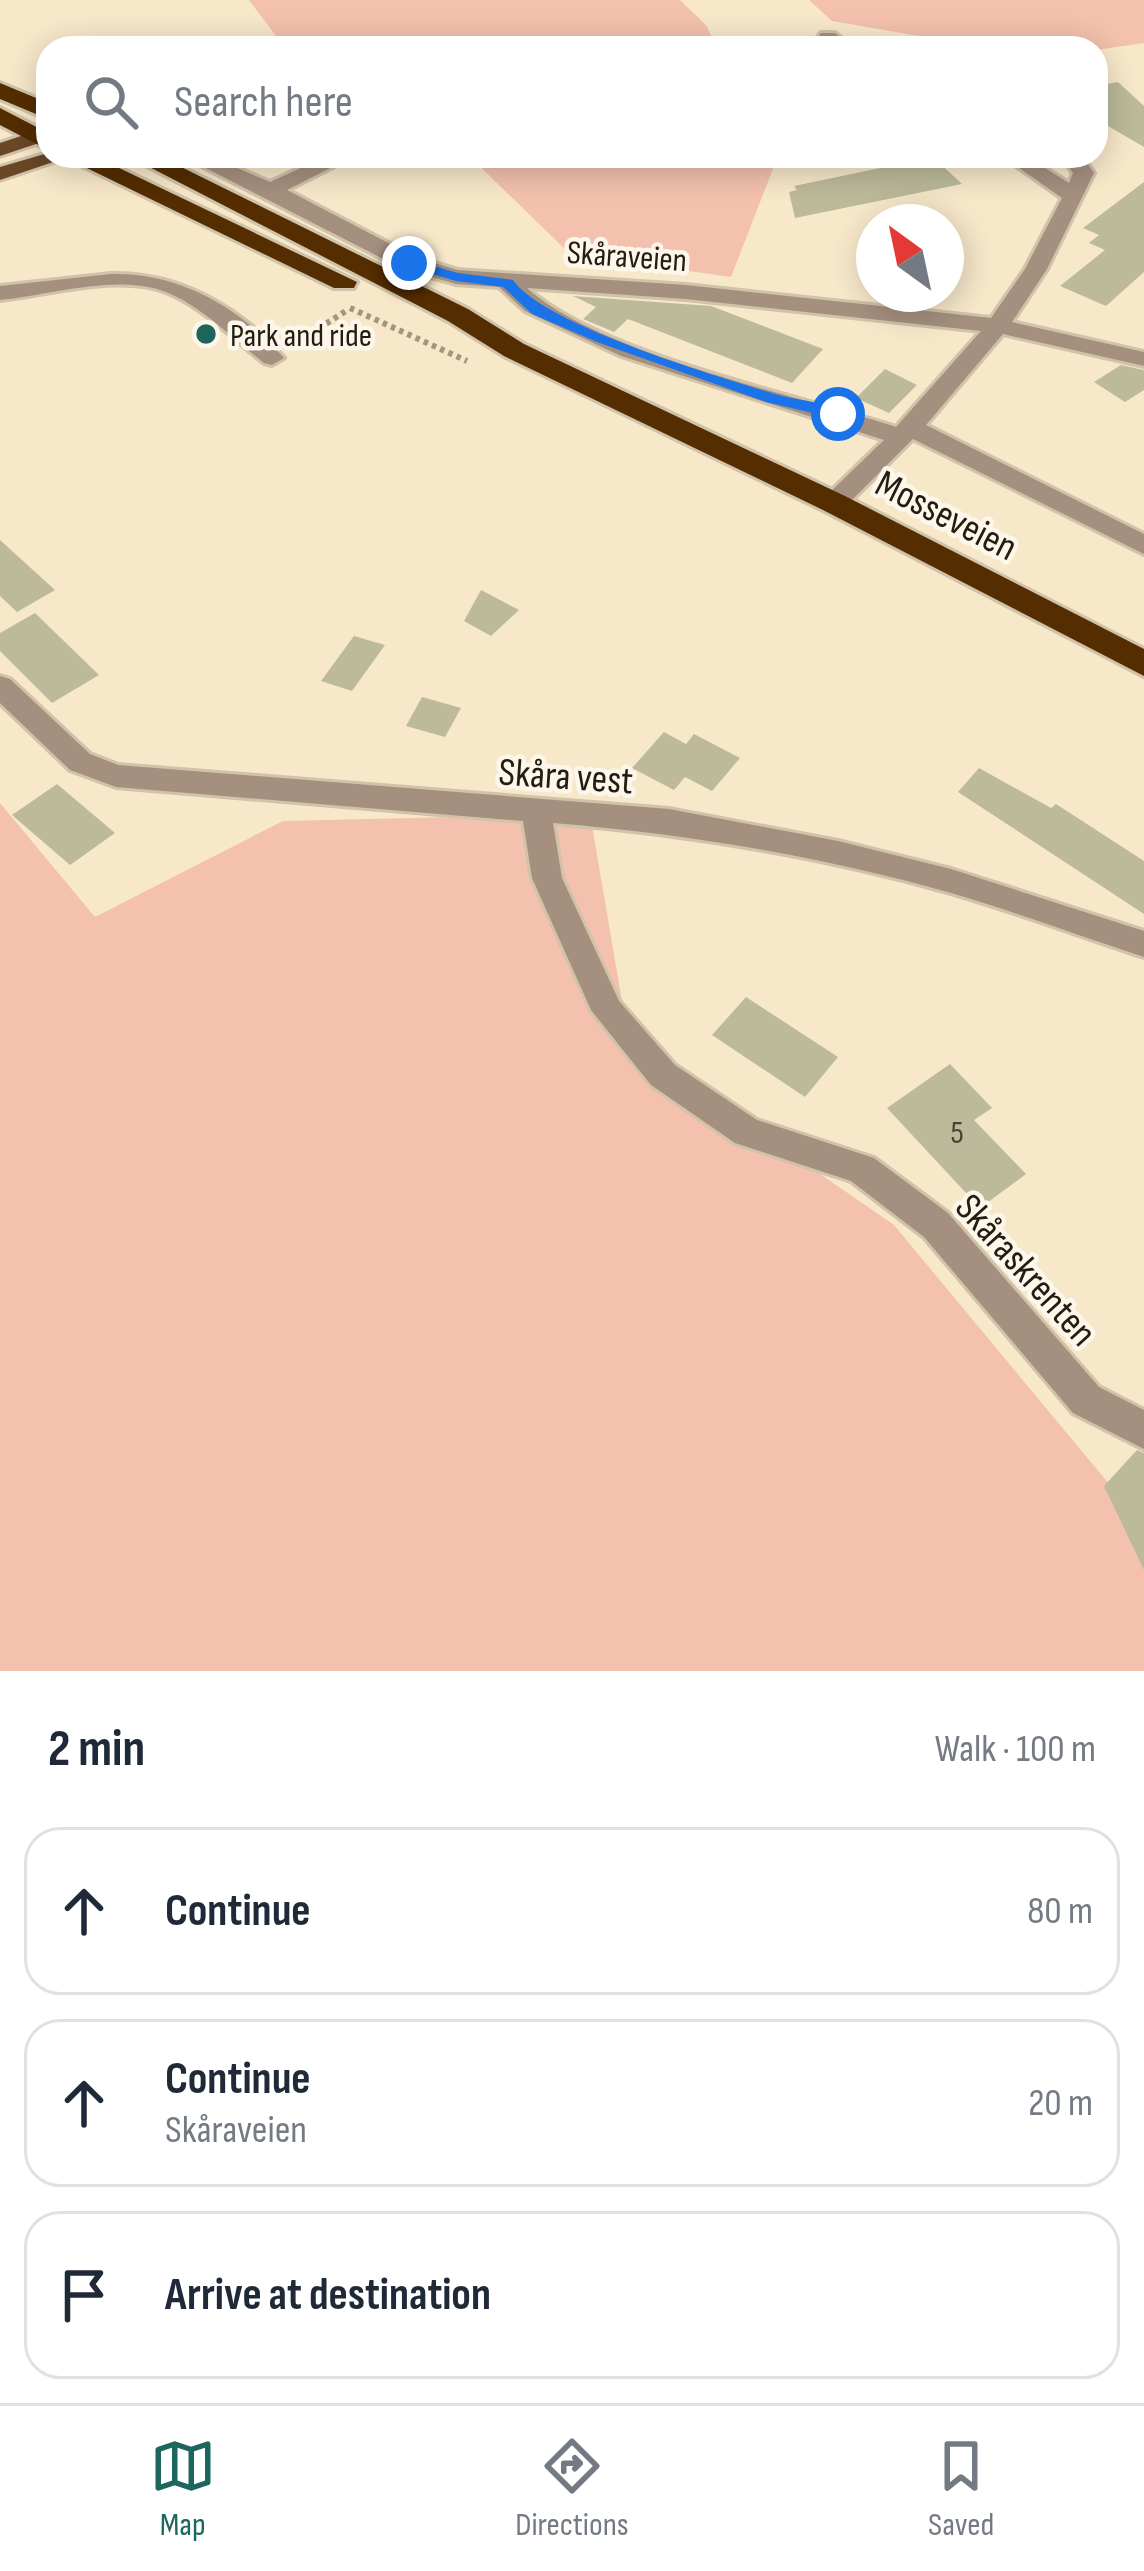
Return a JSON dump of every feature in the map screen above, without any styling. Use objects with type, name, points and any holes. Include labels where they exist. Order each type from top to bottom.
[{"type":"highway","points":[[0,90],[36,106]]},
{"type":"highway","points":[[0,115],[36,133]]},
{"type":"highway","name":"Mosseveien","points":[[100,168],[443,327],[514,350]]},
{"type":"highway","name":"Mosseveien","points":[[164,168],[439,304],[514,350],[834,503],[1144,664]]},
{"type":"main road","points":[[0,150],[36,139]]},
{"type":"main road","points":[[0,174],[36,163]]},
{"type":"street","name":"Skåraveien","points":[[220,168],[409,263],[456,277],[665,290],[998,326],[1144,359]]},
{"type":"street","points":[[270,190],[318,168]]},
{"type":"street","points":[[834,503],[967,370],[1047,255],[1076,175]]},
{"type":"street","points":[[0,293],[132,281],[165,284],[185,292],[272,358]]},
{"type":"street","points":[[508,283],[518,298],[537,311],[603,339],[772,398],[907,433],[1144,545]]},
{"type":"street","name":"Skåra vest","points":[[0,686],[80,761],[116,776],[668,821],[838,853],[951,881],[1144,944]]},
{"type":"street","name":"Skåraskrenten","points":[[536,812],[547,878],[608,1010],[663,1075],[747,1132],[862,1169],[936,1225],[1086,1400],[1144,1430]]},
{"type":"path","points":[[329,298],[487,370]]},
{"type":"path","points":[[272,358],[350,308]]},
{"type":"shaded area","points":[[249,0],[680,0],[711,36],[276,36]]},
{"type":"shaded area","points":[[809,0],[1144,0],[1144,43],[1108,48],[1108,36],[919,36],[832,21]]},
{"type":"shaded area","points":[[481,168],[773,168],[731,277],[570,254]]},
{"type":"shaded area","points":[[0,803],[95,917],[283,821],[590,814],[629,1042],[894,1225],[1144,1526],[1144,1671],[0,1671]]},
{"type":"building","points":[[1118,82],[1144,106],[1144,147],[1108,126],[1108,84]]},
{"type":"building","points":[[880,168],[945,168],[962,184],[795,218],[789,192],[797,190],[794,186]]},
{"type":"building","points":[[1144,182],[1144,272],[1106,306],[1060,286],[1105,250],[1089,243],[1099,235],[1083,228]]},
{"type":"building","points":[[573,296],[711,306],[823,349],[792,383],[628,319],[614,332],[583,319],[596,307]]},
{"type":"building","points":[[1121,365],[1144,370],[1144,390],[1125,402],[1094,382]]},
{"type":"building","points":[[885,369],[917,385],[889,413],[856,398]]},
{"type":"building","points":[[0,540],[55,590],[17,612],[0,596]]},
{"type":"building","points":[[481,590],[519,610],[491,636],[464,621]]},
{"type":"building","points":[[35,613],[99,675],[52,703],[0,651],[0,633]]},
{"type":"building","points":[[354,636],[385,645],[352,691],[321,681]]},
{"type":"building","points":[[422,697],[461,708],[445,737],[406,726]]},
{"type":"building","points":[[664,732],[686,744],[694,734],[740,758],[712,791],[685,777],[674,790],[632,768]]},
{"type":"building","points":[[979,768],[1051,808],[1056,804],[1144,861],[1144,914],[958,792]]},
{"type":"building","points":[[57,784],[115,833],[70,865],[12,815]]},
{"type":"building","points":[[746,997],[838,1057],[805,1097],[712,1035]]},
{"type":"building","points":[[950,1064],[992,1108],[974,1120],[1026,1174],[980,1208],[887,1108]]},
{"type":"building","points":[[1137,1450],[1144,1453],[1144,1570],[1104,1486]]},
{"type":"place","name":"Park and ride","points":[[206,334]]},
{"type":"route","points":[[409,263],[456,277],[508,283],[518,298],[537,311],[603,339],[772,398],[838,414]]}]
